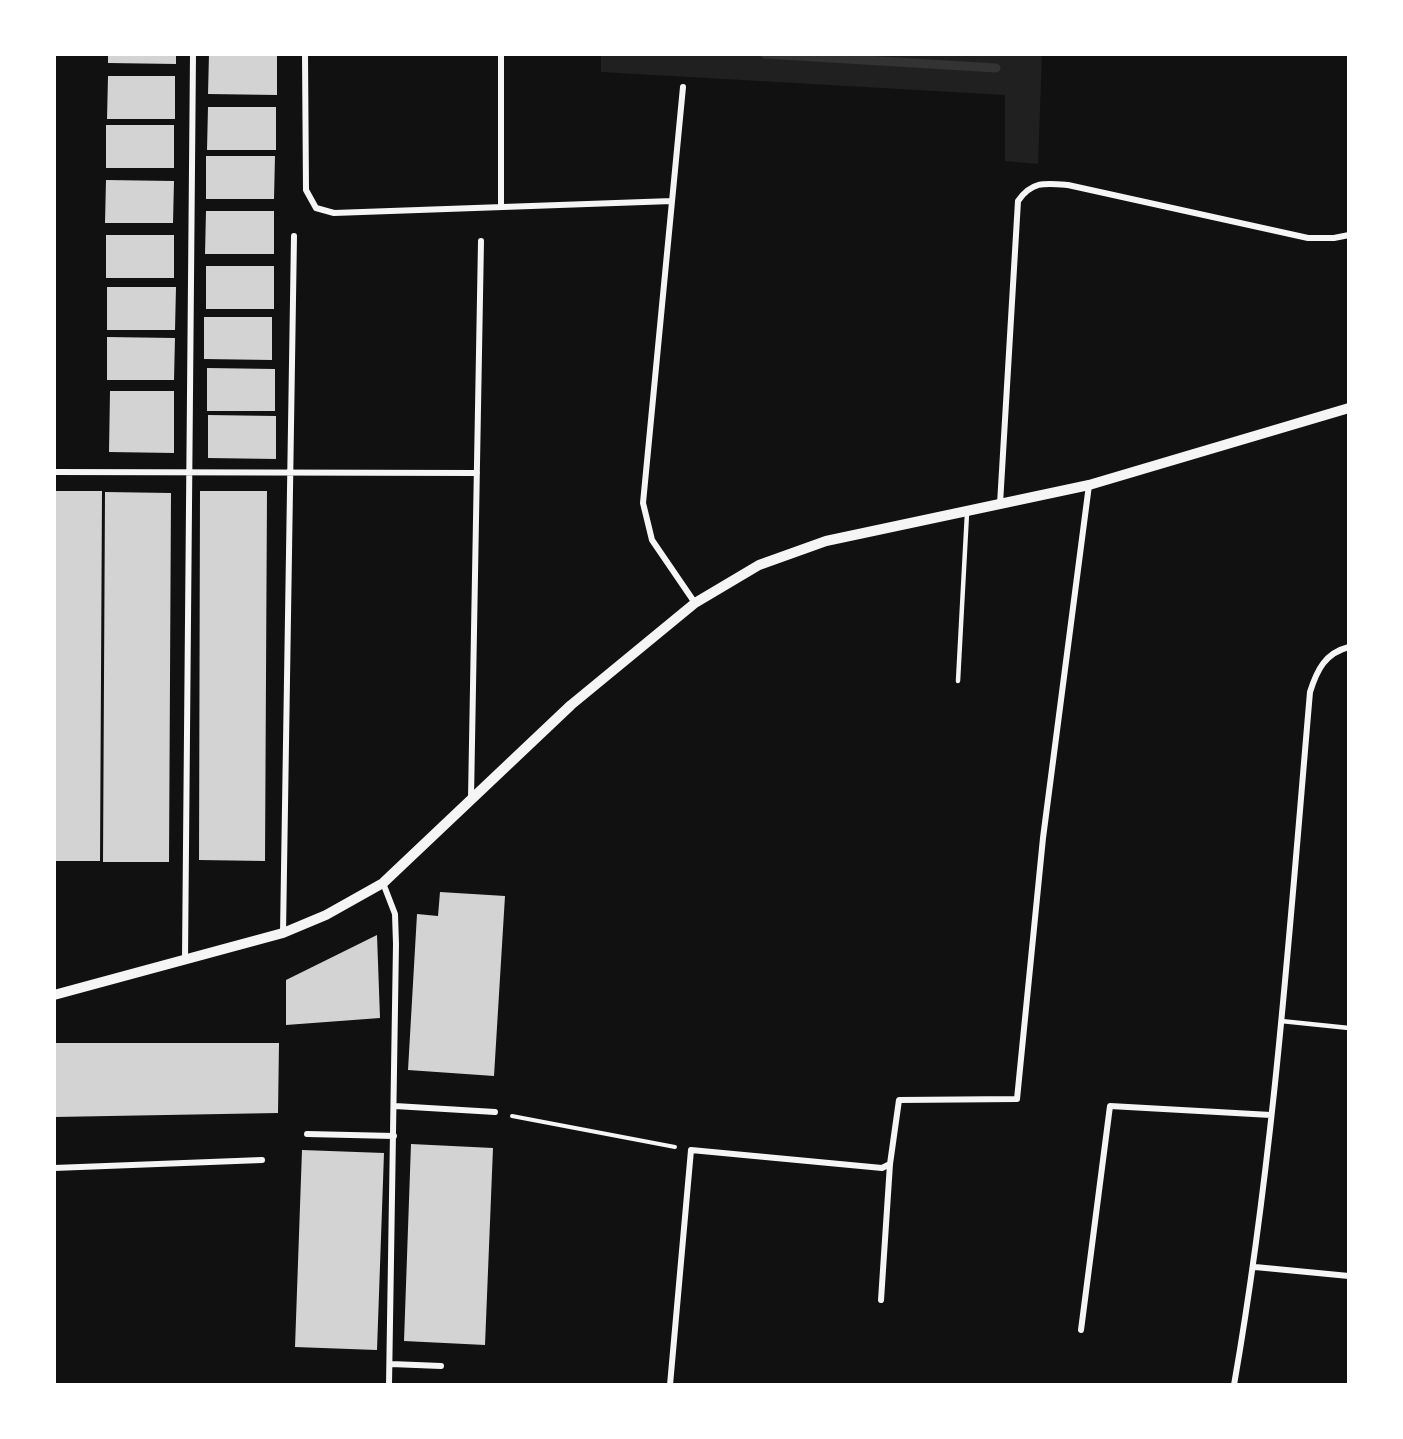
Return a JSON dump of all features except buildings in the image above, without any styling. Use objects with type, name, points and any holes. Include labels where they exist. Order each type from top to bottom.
[{"type":"street","points":[[185,958],[193,54]]},
{"type":"street","points":[[305,54],[306,190],[316,208],[334,213],[672,201]]},
{"type":"street","points":[[501,54],[501,207]]},
{"type":"street","points":[[683,87],[643,503],[652,540],[695,603]]},
{"type":"street","points":[[1000,504],[1018,201],[1027,188],[1044,183],[1068,185],[1308,238],[1334,238],[1349,235]]},
{"type":"street","points":[[283,933],[294,236]]},
{"type":"street","points":[[471,798],[481,241]]},
{"type":"street","points":[[54,995],[283,933],[326,915],[383,883],[571,705],[695,603],[759,565],[826,541],[1089,485],[1349,408]]},
{"type":"street","points":[[54,472],[477,473]]},
{"type":"street","points":[[881,1300],[890,1164],[898,1100],[1017,1099],[1043,838],[1089,485]]},
{"type":"street","points":[[1234,1385],[1255,1267],[1281,1021],[1310,692],[1323,662],[1340,649],[1349,647]]},
{"type":"street","points":[[383,883],[395,914],[395,1106],[389,1385]]},
{"type":"street","points":[[395,1106],[495,1112]]},
{"type":"street","points":[[1082,1330],[1110,1106],[1271,1115]]},
{"type":"street","points":[[307,1134],[394,1136]]},
{"type":"street","points":[[670,1385],[691,1150],[882,1168],[890,1164]]},
{"type":"street","points":[[54,1168],[262,1160]]},
{"type":"street","points":[[1255,1267],[1349,1276]]},
{"type":"street","points":[[391,1364],[441,1366]]},
{"type":"lane","points":[[958,681],[967,511]]},
{"type":"lane","points":[[1281,1021],[1349,1028]]},
{"type":"path","points":[[495,1112],[691,1150]]},
{"type":"shaded area","points":[[601,54],[1042,54],[1038,164],[1005,161],[1005,95],[601,72]]},
{"type":"waterway","points":[[765,54],[996,68]]}]
